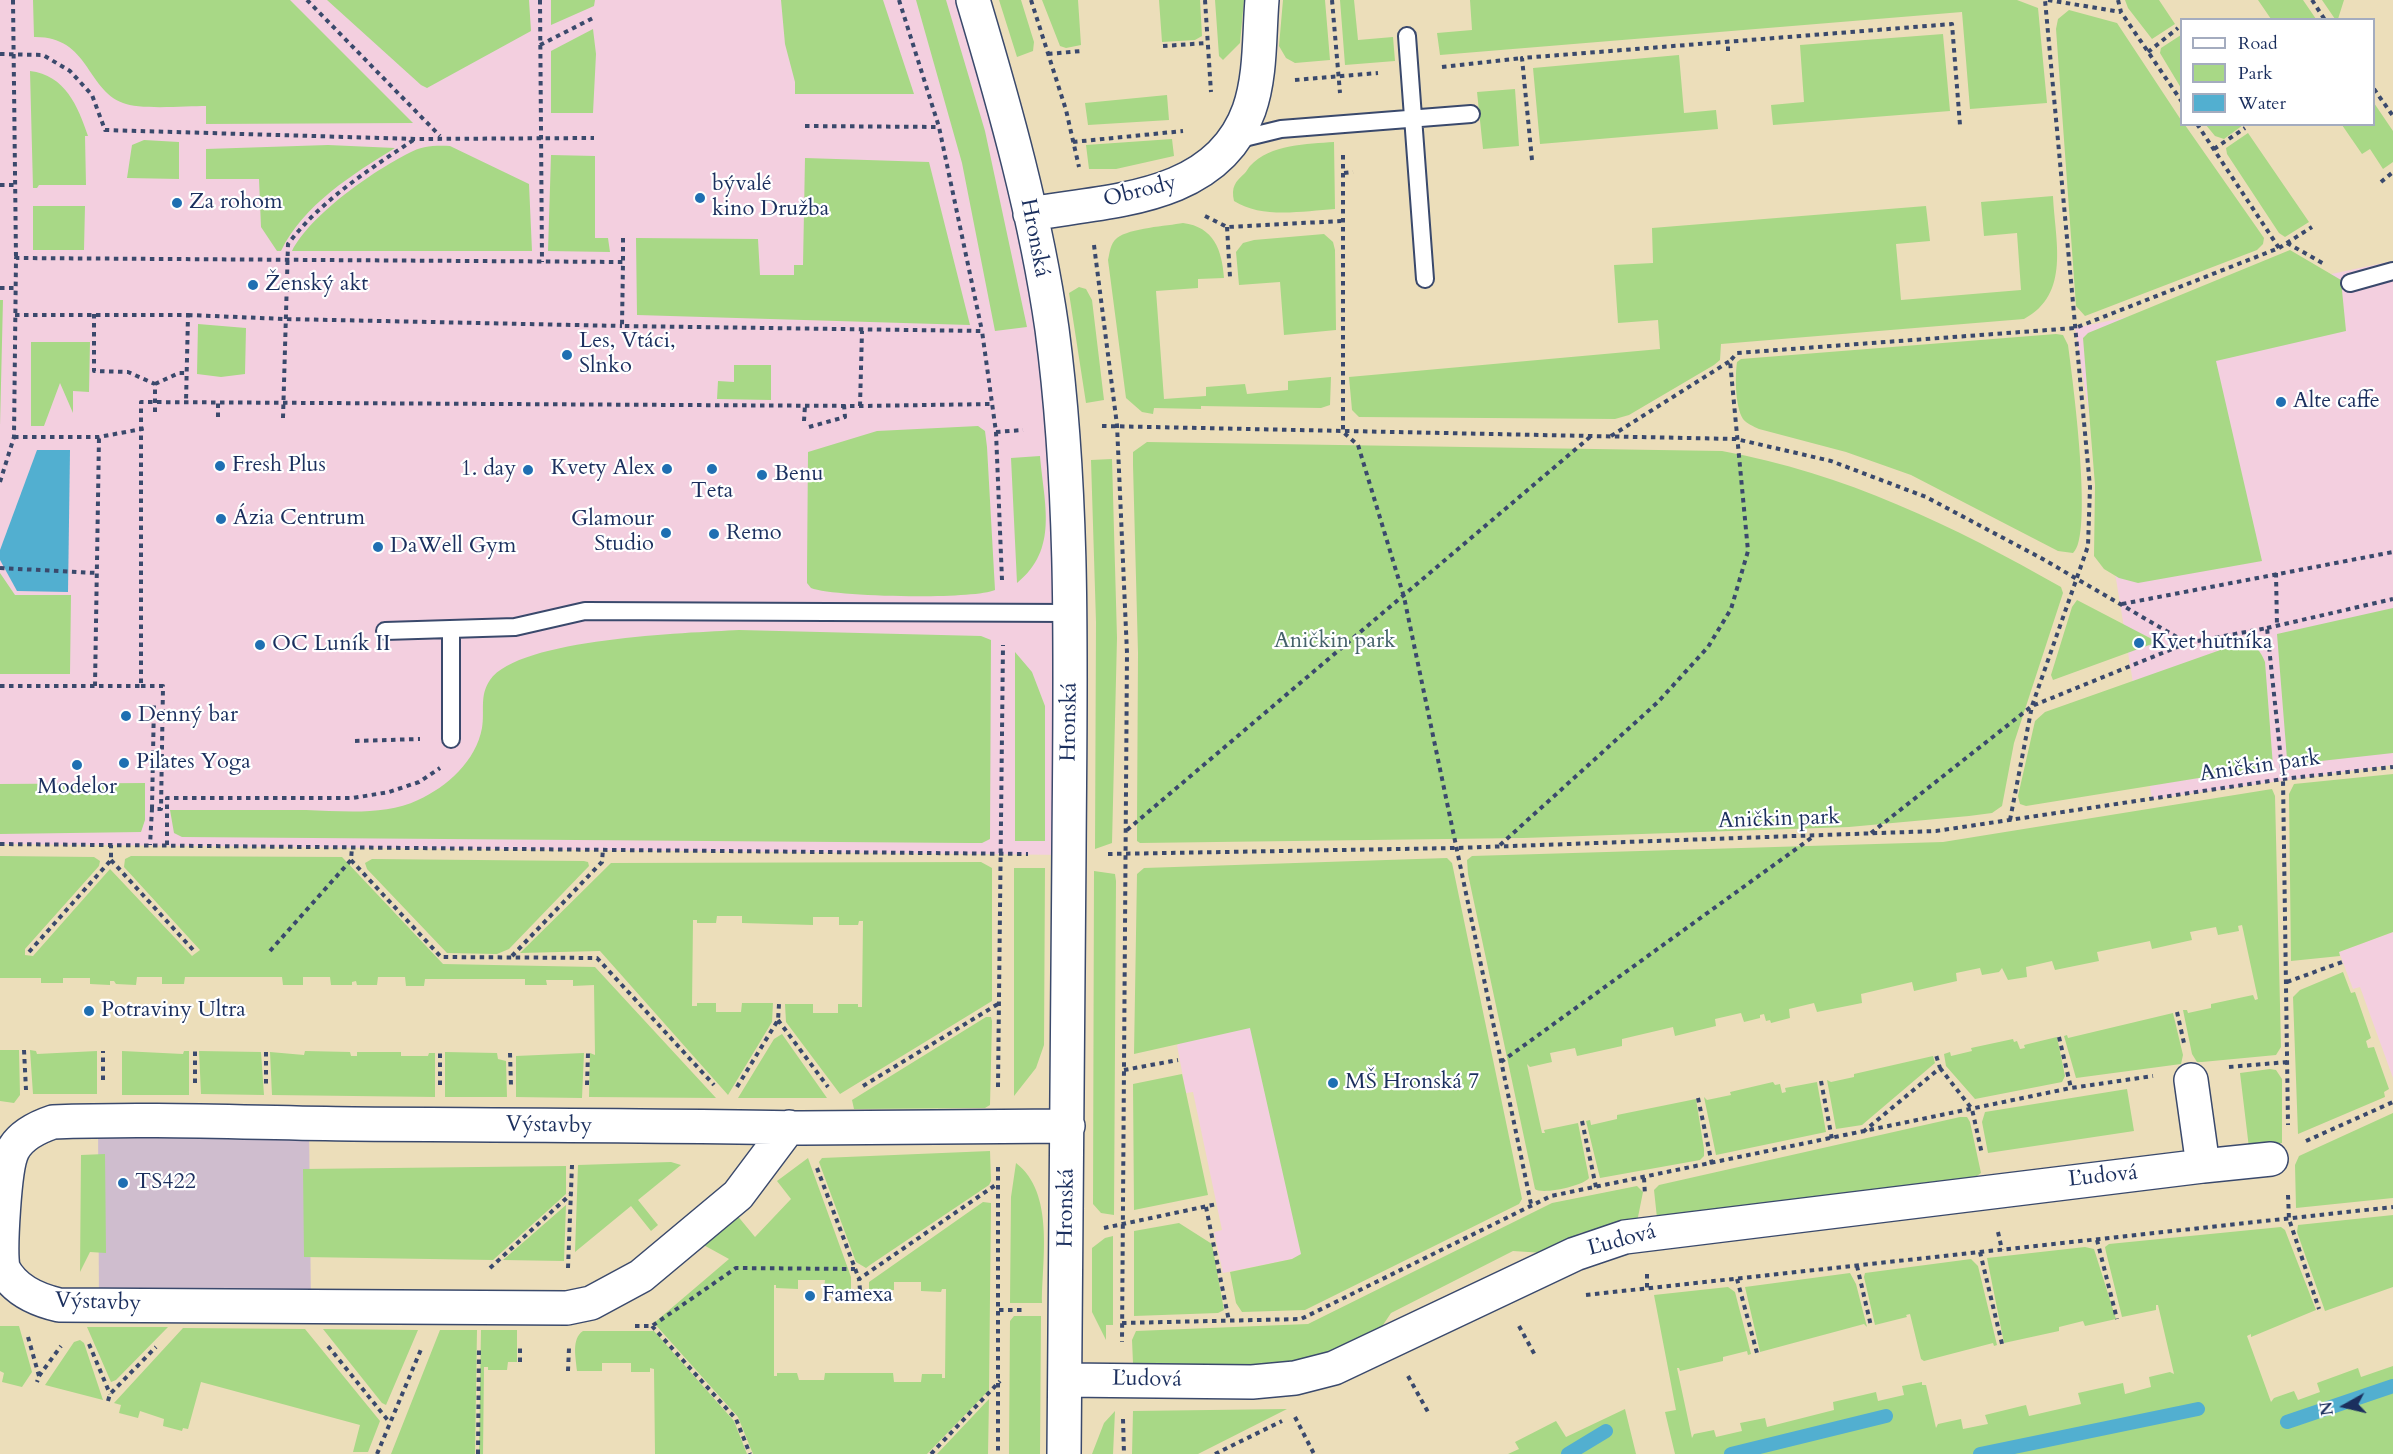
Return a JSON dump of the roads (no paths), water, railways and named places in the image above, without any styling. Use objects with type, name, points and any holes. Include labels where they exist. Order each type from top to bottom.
[{"type":"street","name":"Hronská","points":[[973,0],[999,85],[1030,214],[1051,327],[1062,428],[1071,613],[1064,1454]]},
{"type":"street","name":"Obrody","points":[[1030,214],[1168,187],[1204,170],[1236,140],[1250,109],[1256,83],[1262,0]]},
{"type":"street","points":[[2190,1080],[2203,1166]]},
{"type":"street","name":"Výstavby","points":[[795,1127],[738,1196],[641,1276],[591,1303],[567,1308],[59,1305],[27,1294],[14,1282],[3,1267],[0,1249],[7,1167],[13,1149],[38,1128],[53,1122],[574,1126],[723,1114],[795,1127],[838,1114],[1068,1126]]},
{"type":"street","name":"Ľudová","points":[[1065,1380],[1252,1382],[1295,1378],[1335,1368],[1575,1254],[1625,1237],[2203,1166],[2285,1152]]},
{"type":"lane","points":[[1407,36],[1425,279]]},
{"type":"lane","points":[[1236,140],[1281,129],[1471,114]]},
{"type":"lane","points":[[2350,283],[2393,271]]},
{"type":"lane","points":[[385,631],[515,627],[585,611],[1071,613]]},
{"type":"lane","points":[[451,629],[451,739]]},
{"type":"water","points":[[37,450],[70,450],[68,592],[17,591],[0,560],[0,550]]},
{"type":"waterway","points":[[2287,1422],[2393,1386]]},
{"type":"waterway","points":[[1980,1454],[2198,1409]]},
{"type":"waterway","points":[[1731,1454],[1886,1416]]},
{"type":"waterway","points":[[1568,1454],[1606,1431]]},
{"type":"place","name":"bývalé kino Družba","points":[[700,198]]},
{"type":"place","name":"Za rohom","points":[[177,203]]},
{"type":"place","name":"Ženský akt","points":[[253,285]]},
{"type":"place","name":"Les, Vtáci, Slnko","points":[[567,355]]},
{"type":"place","name":"Alte caffe","points":[[2281,402]]},
{"type":"place","name":"Fresh Plus","points":[[220,466]]},
{"type":"place","name":"Kvety Alex","points":[[667,469]]},
{"type":"place","name":"Teta","points":[[712,469]]},
{"type":"place","name":"1. day","points":[[528,470]]},
{"type":"place","name":"Benu","points":[[762,475]]},
{"type":"place","name":"Ázia Centrum","points":[[221,519]]},
{"type":"place","name":"Glamour Studio","points":[[666,533]]},
{"type":"place","name":"Remo","points":[[714,534]]},
{"type":"place","name":"DaWell Gym","points":[[378,547]]},
{"type":"place","name":"Kvet hutníka","points":[[2139,643]]},
{"type":"place","name":"OC Luník II","points":[[260,645]]},
{"type":"place","name":"Denný bar","points":[[126,716]]},
{"type":"place","name":"Pilates Yoga","points":[[124,763]]},
{"type":"place","name":"Modelor","points":[[77,765]]},
{"type":"place","name":"Potraviny Ultra","points":[[89,1011]]},
{"type":"place","name":"MŠ Hronská 7","points":[[1333,1083]]},
{"type":"place","name":"TS422","points":[[123,1183]]},
{"type":"place","name":"Famexa","points":[[810,1296]]},
{"type":"park label","name":"Aničkin park","points":[[1335,642]]}]
